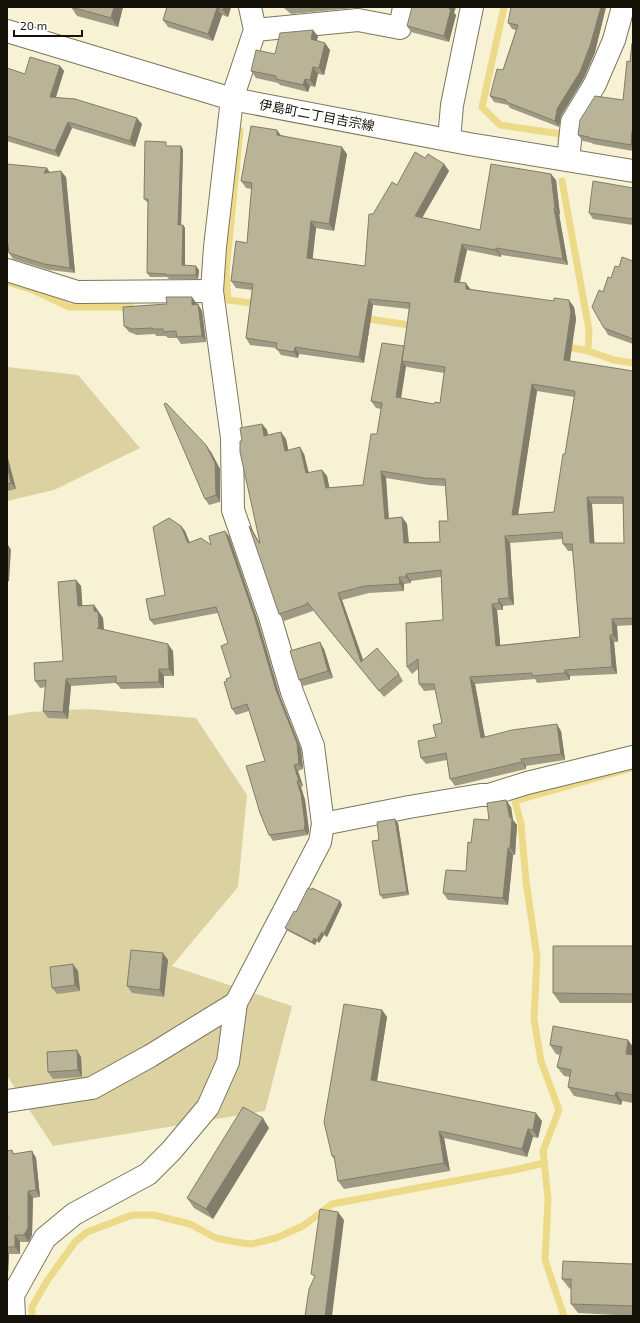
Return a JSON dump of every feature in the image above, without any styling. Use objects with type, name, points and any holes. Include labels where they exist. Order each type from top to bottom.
[{"type":"street","points":[[14,1316],[13,1295],[45,1238],[74,1214],[148,1174],[171,1151],[208,1107],[228,1062],[236,1003],[320,842],[324,824],[313,746],[292,692],[270,617],[233,510],[232,438],[212,291],[214,247],[232,99],[254,30],[250,7]]},
{"type":"street","points":[[254,30],[358,20],[400,28],[404,7]]},
{"type":"street","points":[[449,140],[452,105],[472,7]]},
{"type":"street","points":[[568,160],[572,122],[595,84],[614,40],[623,7]]},
{"type":"street","name":"伊島町二丁目吉宗線","points":[[7,31],[232,99],[449,140],[633,171]]},
{"type":"street","points":[[7,270],[77,292],[212,291]]},
{"type":"street","points":[[324,824],[409,807],[489,795],[527,783],[633,758]]},
{"type":"street","points":[[7,1102],[92,1088],[150,1056],[236,1003]]},
{"type":"shaded area","points":[[7,367],[78,375],[140,448],[54,490],[7,501]]},
{"type":"shaded area","points":[[88,709],[196,718],[247,795],[238,887],[172,966],[292,1006],[265,1111],[53,1146],[7,1076],[7,716],[29,712]]},
{"type":"building","points":[[71,7],[114,7],[111,18]]},
{"type":"building","points":[[167,7],[224,7],[223,10],[217,8],[208,34],[163,20]]},
{"type":"building","points":[[412,7],[450,7],[449,9],[451,9],[444,36],[407,26]]},
{"type":"building","points":[[511,7],[601,7],[590,46],[580,72],[557,109],[555,121],[506,102],[506,100],[490,96],[497,69],[503,70],[518,25],[508,23]]},
{"type":"building","points":[[313,30],[311,39],[325,43],[319,68],[313,67],[310,80],[305,79],[303,85],[276,79],[276,76],[251,71],[256,50],[275,54],[280,33]]},
{"type":"building","points":[[632,43],[633,131],[631,145],[578,135],[580,120],[595,96],[623,100],[627,61],[630,62]]},
{"type":"building","points":[[30,57],[60,66],[50,97],[75,99],[137,118],[130,141],[68,122],[55,151],[7,136],[7,68],[25,74]]},
{"type":"building","points":[[251,126],[277,130],[277,135],[342,147],[329,224],[311,221],[307,258],[365,266],[369,214],[373,214],[392,182],[397,185],[415,152],[425,158],[428,154],[444,164],[415,216],[480,230],[491,164],[551,174],[554,208],[563,259],[462,244],[454,282],[466,283],[466,289],[554,301],[554,298],[569,300],[571,312],[564,360],[633,371],[633,618],[612,619],[613,635],[610,635],[612,667],[565,670],[565,673],[532,676],[532,673],[470,677],[481,738],[512,730],[557,724],[561,754],[521,759],[522,762],[450,779],[446,753],[421,758],[418,741],[436,737],[433,725],[442,723],[434,684],[419,684],[418,659],[407,667],[406,623],[443,620],[441,570],[406,574],[406,577],[399,577],[400,584],[365,586],[338,593],[361,662],[377,648],[399,674],[379,691],[307,602],[308,604],[279,614],[249,526],[260,543],[240,452],[240,441],[242,441],[240,428],[262,424],[264,436],[281,432],[285,451],[300,447],[306,473],[322,470],[326,488],[363,485],[371,434],[377,434],[382,403],[371,401],[382,343],[404,346],[396,397],[434,404],[435,402],[440,403],[445,367],[402,361],[410,303],[369,299],[359,357],[295,347],[294,352],[276,349],[277,343],[246,338],[253,284],[231,281],[236,241],[247,243],[252,183],[241,181]],"holes":[[[532,384],[574,391],[565,454],[563,454],[554,512],[512,515]],[[381,471],[424,478],[445,479],[448,521],[439,521],[440,542],[404,543],[402,517],[385,519]],[[587,497],[623,497],[624,543],[590,543]],[[562,532],[563,544],[572,544],[580,637],[496,646],[492,604],[499,603],[498,599],[509,598],[505,536]]]},
{"type":"building","points":[[145,141],[166,142],[166,146],[181,146],[178,225],[183,225],[182,265],[196,266],[196,275],[166,275],[147,273],[148,199],[144,199]]},
{"type":"building","points":[[7,164],[47,168],[44,173],[61,171],[70,268],[44,264],[9,253],[7,239]]},
{"type":"building","points":[[593,181],[633,188],[633,219],[589,213]]},
{"type":"building","points":[[622,257],[633,261],[633,339],[604,328],[592,307],[599,290],[603,292],[608,277],[611,278],[615,266],[619,267]]},
{"type":"building","points":[[166,297],[192,297],[192,305],[198,304],[202,336],[177,337],[176,331],[163,332],[163,329],[132,329],[124,326],[123,307],[167,304]]},
{"type":"building","points":[[166,403],[206,445],[215,463],[216,495],[205,499],[164,404]]},
{"type":"building","points":[[7,465],[11,483],[7,484]]},
{"type":"building","points":[[169,518],[181,526],[188,543],[201,538],[211,545],[209,536],[225,531],[254,615],[276,690],[297,743],[299,764],[294,765],[301,794],[305,824],[304,830],[269,835],[260,813],[246,766],[265,761],[247,704],[232,709],[224,682],[227,681],[226,679],[231,677],[221,646],[228,643],[216,607],[150,620],[146,599],[165,595],[153,527]]},
{"type":"building","points":[[76,580],[78,606],[94,605],[94,611],[98,612],[99,628],[97,628],[168,644],[169,669],[159,669],[159,682],[116,683],[116,676],[66,679],[63,712],[43,711],[46,680],[35,681],[34,663],[63,661],[58,582]]},
{"type":"building","points":[[320,642],[328,671],[299,680],[290,651]]},
{"type":"building","points":[[506,800],[510,818],[512,818],[510,848],[508,848],[503,898],[443,893],[446,870],[466,871],[468,842],[471,843],[474,819],[489,820],[487,803]]},
{"type":"building","points":[[395,819],[407,892],[380,895],[372,841],[379,840],[377,822]]},
{"type":"building","points":[[308,888],[312,890],[312,888],[340,901],[324,933],[322,932],[317,940],[314,938],[312,942],[285,928],[294,911],[296,912]]},
{"type":"building","points":[[553,946],[633,946],[633,994],[553,993]]},
{"type":"building","points":[[131,950],[163,953],[160,990],[127,986]]},
{"type":"building","points":[[73,964],[75,985],[52,988],[50,967]]},
{"type":"building","points":[[344,1004],[382,1010],[371,1080],[536,1113],[533,1130],[528,1129],[522,1149],[439,1131],[444,1163],[338,1181],[334,1156],[332,1156],[324,1122]]},
{"type":"building","points":[[553,1026],[628,1040],[626,1054],[633,1055],[633,1095],[616,1092],[615,1096],[568,1087],[571,1070],[557,1067],[562,1047],[550,1045]]},
{"type":"building","points":[[77,1050],[78,1070],[48,1072],[47,1052]]},
{"type":"building","points":[[243,1107],[263,1118],[206,1209],[187,1198]]},
{"type":"building","points":[[12,1150],[13,1154],[32,1151],[36,1190],[28,1191],[28,1228],[24,1235],[15,1235],[15,1247],[7,1247],[7,1151]]},
{"type":"building","points":[[320,1209],[338,1212],[325,1316],[305,1316],[309,1289],[315,1276],[311,1274]]},
{"type":"building","points":[[563,1261],[633,1264],[633,1306],[571,1304],[571,1279],[562,1279]]},
{"type":"waterway","points":[[504,7],[482,107],[500,125],[561,134],[561,142]]},
{"type":"waterway","points":[[240,131],[226,272],[228,300],[259,304]]},
{"type":"waterway","points":[[562,181],[589,330],[588,351],[614,360],[633,363]]},
{"type":"waterway","points":[[7,282],[33,290],[69,307],[131,307]]},
{"type":"waterway","points":[[362,318],[416,326]]},
{"type":"waterway","points":[[563,346],[588,351]]},
{"type":"waterway","points":[[564,1316],[545,1260],[548,1199],[543,1151],[559,1110],[541,1061],[534,1019],[537,957],[526,881],[521,824],[515,801],[632,768]]},
{"type":"waterway","points":[[32,1316],[32,1307],[47,1281],[75,1242],[87,1232],[132,1215],[153,1215],[190,1224],[216,1238],[251,1244],[276,1238],[303,1226],[332,1204],[544,1163]]}]
